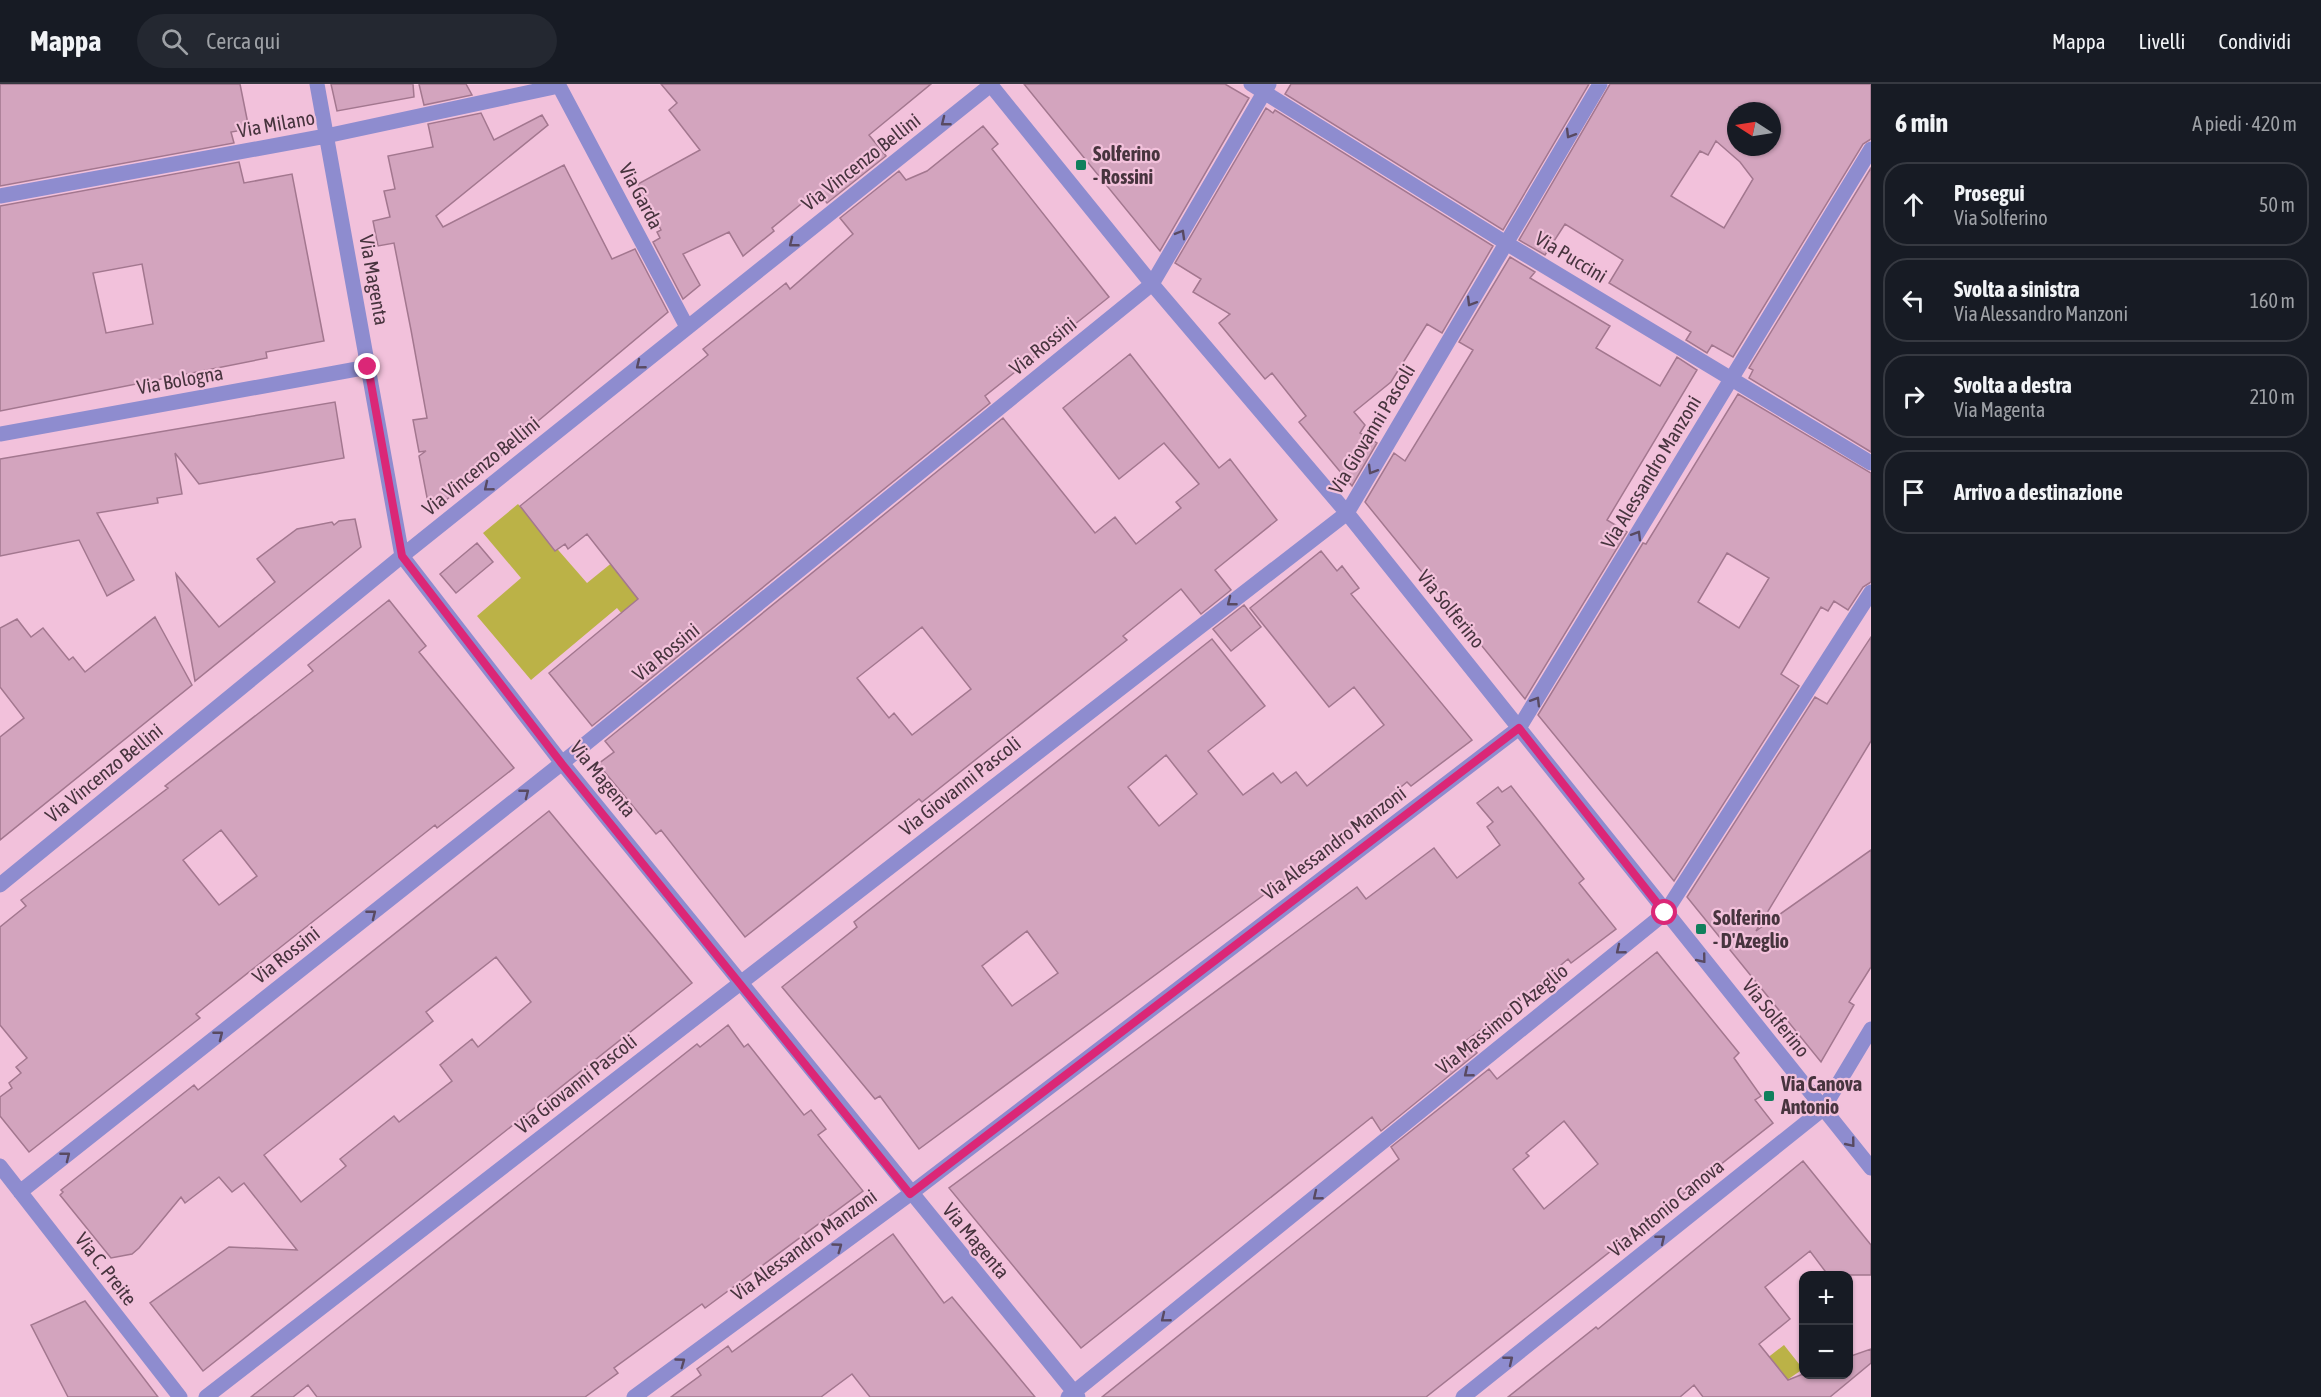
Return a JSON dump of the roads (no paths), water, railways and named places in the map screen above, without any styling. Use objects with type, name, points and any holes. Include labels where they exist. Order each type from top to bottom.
[{"type":"street","name":"Via Magenta","points":[[317,84],[402,556],[562,764],[1073,1395]]},
{"type":"street","name":"Via Solferino","points":[[991,84],[1152,284],[1347,513],[1871,1168]]},
{"type":"street","name":"Via Vincenzo Bellini","points":[[0,885],[402,556],[991,84]]},
{"type":"street","name":"Via Giovanni Pascoli","points":[[206,1397],[1347,513],[1599,84]]},
{"type":"street","name":"Via Milano","points":[[0,196],[326,136],[558,85]]},
{"type":"street","name":"Via Garda","points":[[558,85],[687,327]]},
{"type":"street","name":"Via Puccini","points":[[1261,87],[1506,243],[1871,463]]},
{"type":"street","name":"Via Rossini","points":[[20,1192],[562,764],[1152,284],[1261,87]]},
{"type":"street","name":"Via Alessandro Manzoni","points":[[634,1397],[910,1194],[1519,728],[1871,149]]},
{"type":"street","name":"Via Bologna","points":[[0,434],[368,367]]},
{"type":"street","name":"Via Massimo D'Azeglio","points":[[1073,1395],[1665,913],[1871,592]]},
{"type":"street","name":"Via Antonio Canova","points":[[1463,1397],[1823,1109],[1871,1029]]},
{"type":"street","name":"Via C. Preite","points":[[0,1166],[180,1397]]},
{"type":"place","name":"Solferino - Rossini","points":[[1081,165]]},
{"type":"place","name":"Solferino - D'Azeglio","points":[[1701,929]]},
{"type":"place","name":"Via Canova Antonio","points":[[1769,1096]]}]
